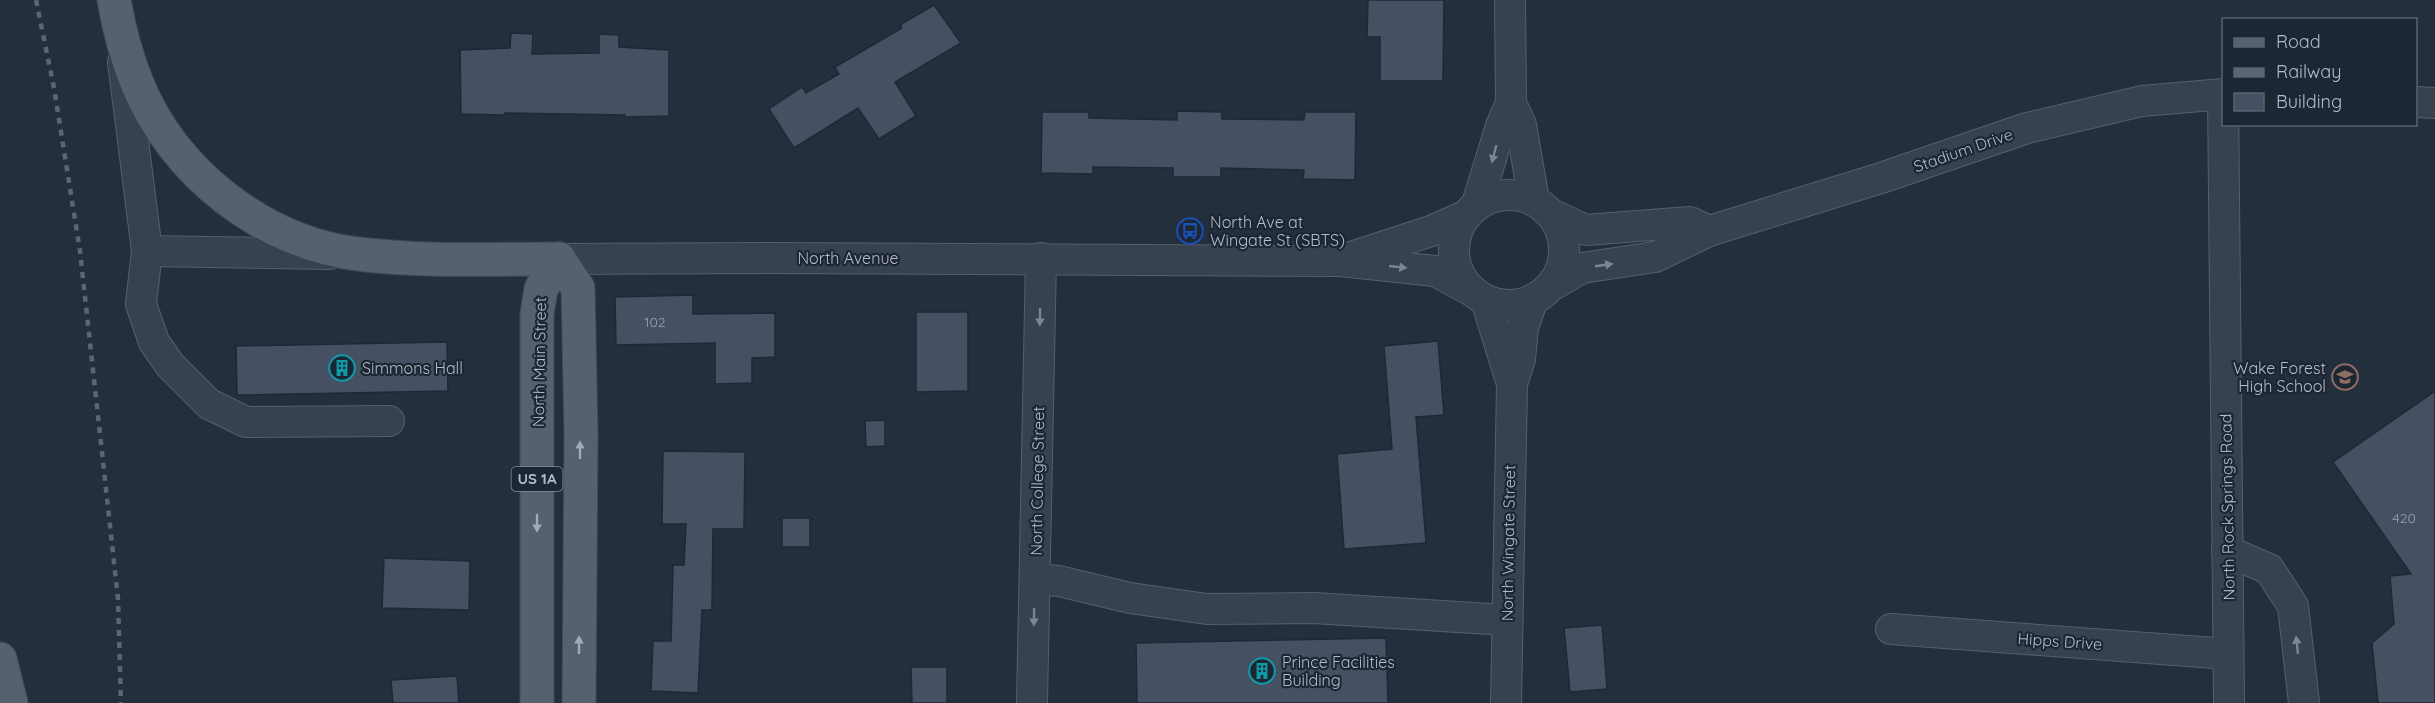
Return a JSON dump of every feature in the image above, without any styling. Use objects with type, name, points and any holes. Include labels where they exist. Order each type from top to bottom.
[{"type":"main road","name":"North Avenue","points":[[117,15],[138,85],[152,113],[188,163],[209,184],[257,219],[288,235],[319,246],[357,254],[559,259]]},
{"type":"main road","name":"North Main Street","points":[[537,703],[537,314],[541,289],[559,259]]},
{"type":"main road","points":[[559,259],[578,288],[579,703]]},
{"type":"main road","points":[[0,659],[11,703]]},
{"type":"street","points":[[1510,0],[1511,103],[1521,125],[1544,208],[1562,232],[1565,251],[1561,270],[1542,293],[1521,304],[1503,305],[1479,296],[1461,278],[1455,263],[1454,247],[1457,231],[1471,210],[1511,103]]},
{"type":"street","points":[[117,15],[147,251],[141,304],[154,342],[170,365],[209,404],[246,422],[389,421]]},
{"type":"street","name":"Stadium Drive","points":[[1542,293],[1582,268],[1655,257],[1709,231],[1881,178],[2027,128],[2142,100],[2222,94]]},
{"type":"street","points":[[2417,102],[2435,103]]},
{"type":"street","name":"North Rock Springs Road","points":[[2223,126],[2229,703]]},
{"type":"street","points":[[1471,210],[1492,197],[1509,194],[1526,197],[1586,230],[1690,222],[1709,231]]},
{"type":"street","name":"North Avenue","points":[[1340,261],[1431,231],[1471,210]]},
{"type":"street","points":[[147,251],[357,254]]},
{"type":"street","name":"North Avenue","points":[[559,259],[1041,258],[1340,261],[1435,271],[1479,296]]},
{"type":"street","name":"North College Street","points":[[1032,703],[1041,258]]},
{"type":"street","name":"North Wingate Street","points":[[1506,703],[1512,384],[1520,359],[1523,327],[1542,293]]},
{"type":"street","name":"North Wingate Street","points":[[1479,296],[1512,384]]},
{"type":"street","points":[[2227,551],[2269,569],[2293,606],[2304,703]]},
{"type":"street","points":[[1035,579],[1059,581],[1130,598],[1207,609],[1313,608],[1506,620]]},
{"type":"street","name":"Hipps Drive","points":[[1892,629],[2228,654]]},
{"type":"building","points":[[1368,0],[1444,0],[1443,81],[1380,81],[1380,37],[1367,37]]},
{"type":"building","points":[[934,5],[961,43],[895,82],[916,116],[879,139],[858,108],[794,148],[769,109],[802,87],[806,93],[839,74],[835,67],[902,28],[900,25]]},
{"type":"building","points":[[511,33],[533,34],[532,54],[599,53],[599,34],[619,35],[619,47],[669,50],[669,116],[461,114],[460,50],[510,48]]},
{"type":"building","points":[[1177,111],[1222,112],[1222,119],[1304,120],[1305,112],[1356,112],[1355,180],[1303,179],[1304,170],[1221,168],[1221,177],[1173,177],[1173,168],[1093,167],[1093,174],[1041,173],[1042,112],[1089,112],[1089,118],[1177,120]]},
{"type":"building","points":[[693,295],[693,314],[775,313],[775,357],[752,358],[752,383],[715,384],[715,343],[616,345],[615,297]]},
{"type":"building","points":[[916,312],[968,312],[968,391],[916,392]]},
{"type":"building","points":[[1438,341],[1444,415],[1416,417],[1426,543],[1344,549],[1337,454],[1392,449],[1384,346]]},
{"type":"building","name":"Simmons Hall","points":[[447,342],[448,391],[237,395],[236,346]]},
{"type":"building","points":[[2435,391],[2435,703],[2378,703],[2372,643],[2394,624],[2390,576],[2411,574],[2333,462]]},
{"type":"building","points":[[885,420],[885,446],[866,447],[865,421]]},
{"type":"building","points":[[663,451],[745,452],[744,529],[713,529],[712,610],[702,610],[698,693],[651,691],[653,641],[671,641],[673,565],[684,565],[686,524],[662,524]]},
{"type":"building","points":[[782,518],[810,518],[810,547],[782,547]]},
{"type":"building","points":[[384,558],[470,561],[469,610],[382,608]]},
{"type":"building","points":[[1602,625],[1607,689],[1570,692],[1564,628]]},
{"type":"building","name":"Prince Facilities Building","points":[[1386,638],[1388,703],[1137,703],[1136,643]]},
{"type":"building","points":[[911,667],[947,667],[947,703],[912,703]]},
{"type":"building","points":[[457,676],[459,703],[393,703],[391,680]]},
{"type":"railway","points":[[36,0],[54,88],[80,251],[118,599],[121,703]]},
{"type":"place","name":"North Ave at Wingate St (SBTS)","points":[[1190,231]]},
{"type":"place","name":"Simmons Hall","points":[[342,368]]},
{"type":"place","name":"Wake Forest High School","points":[[2345,377]]},
{"type":"place","name":"Prince Facilities Building","points":[[1262,671]]}]
